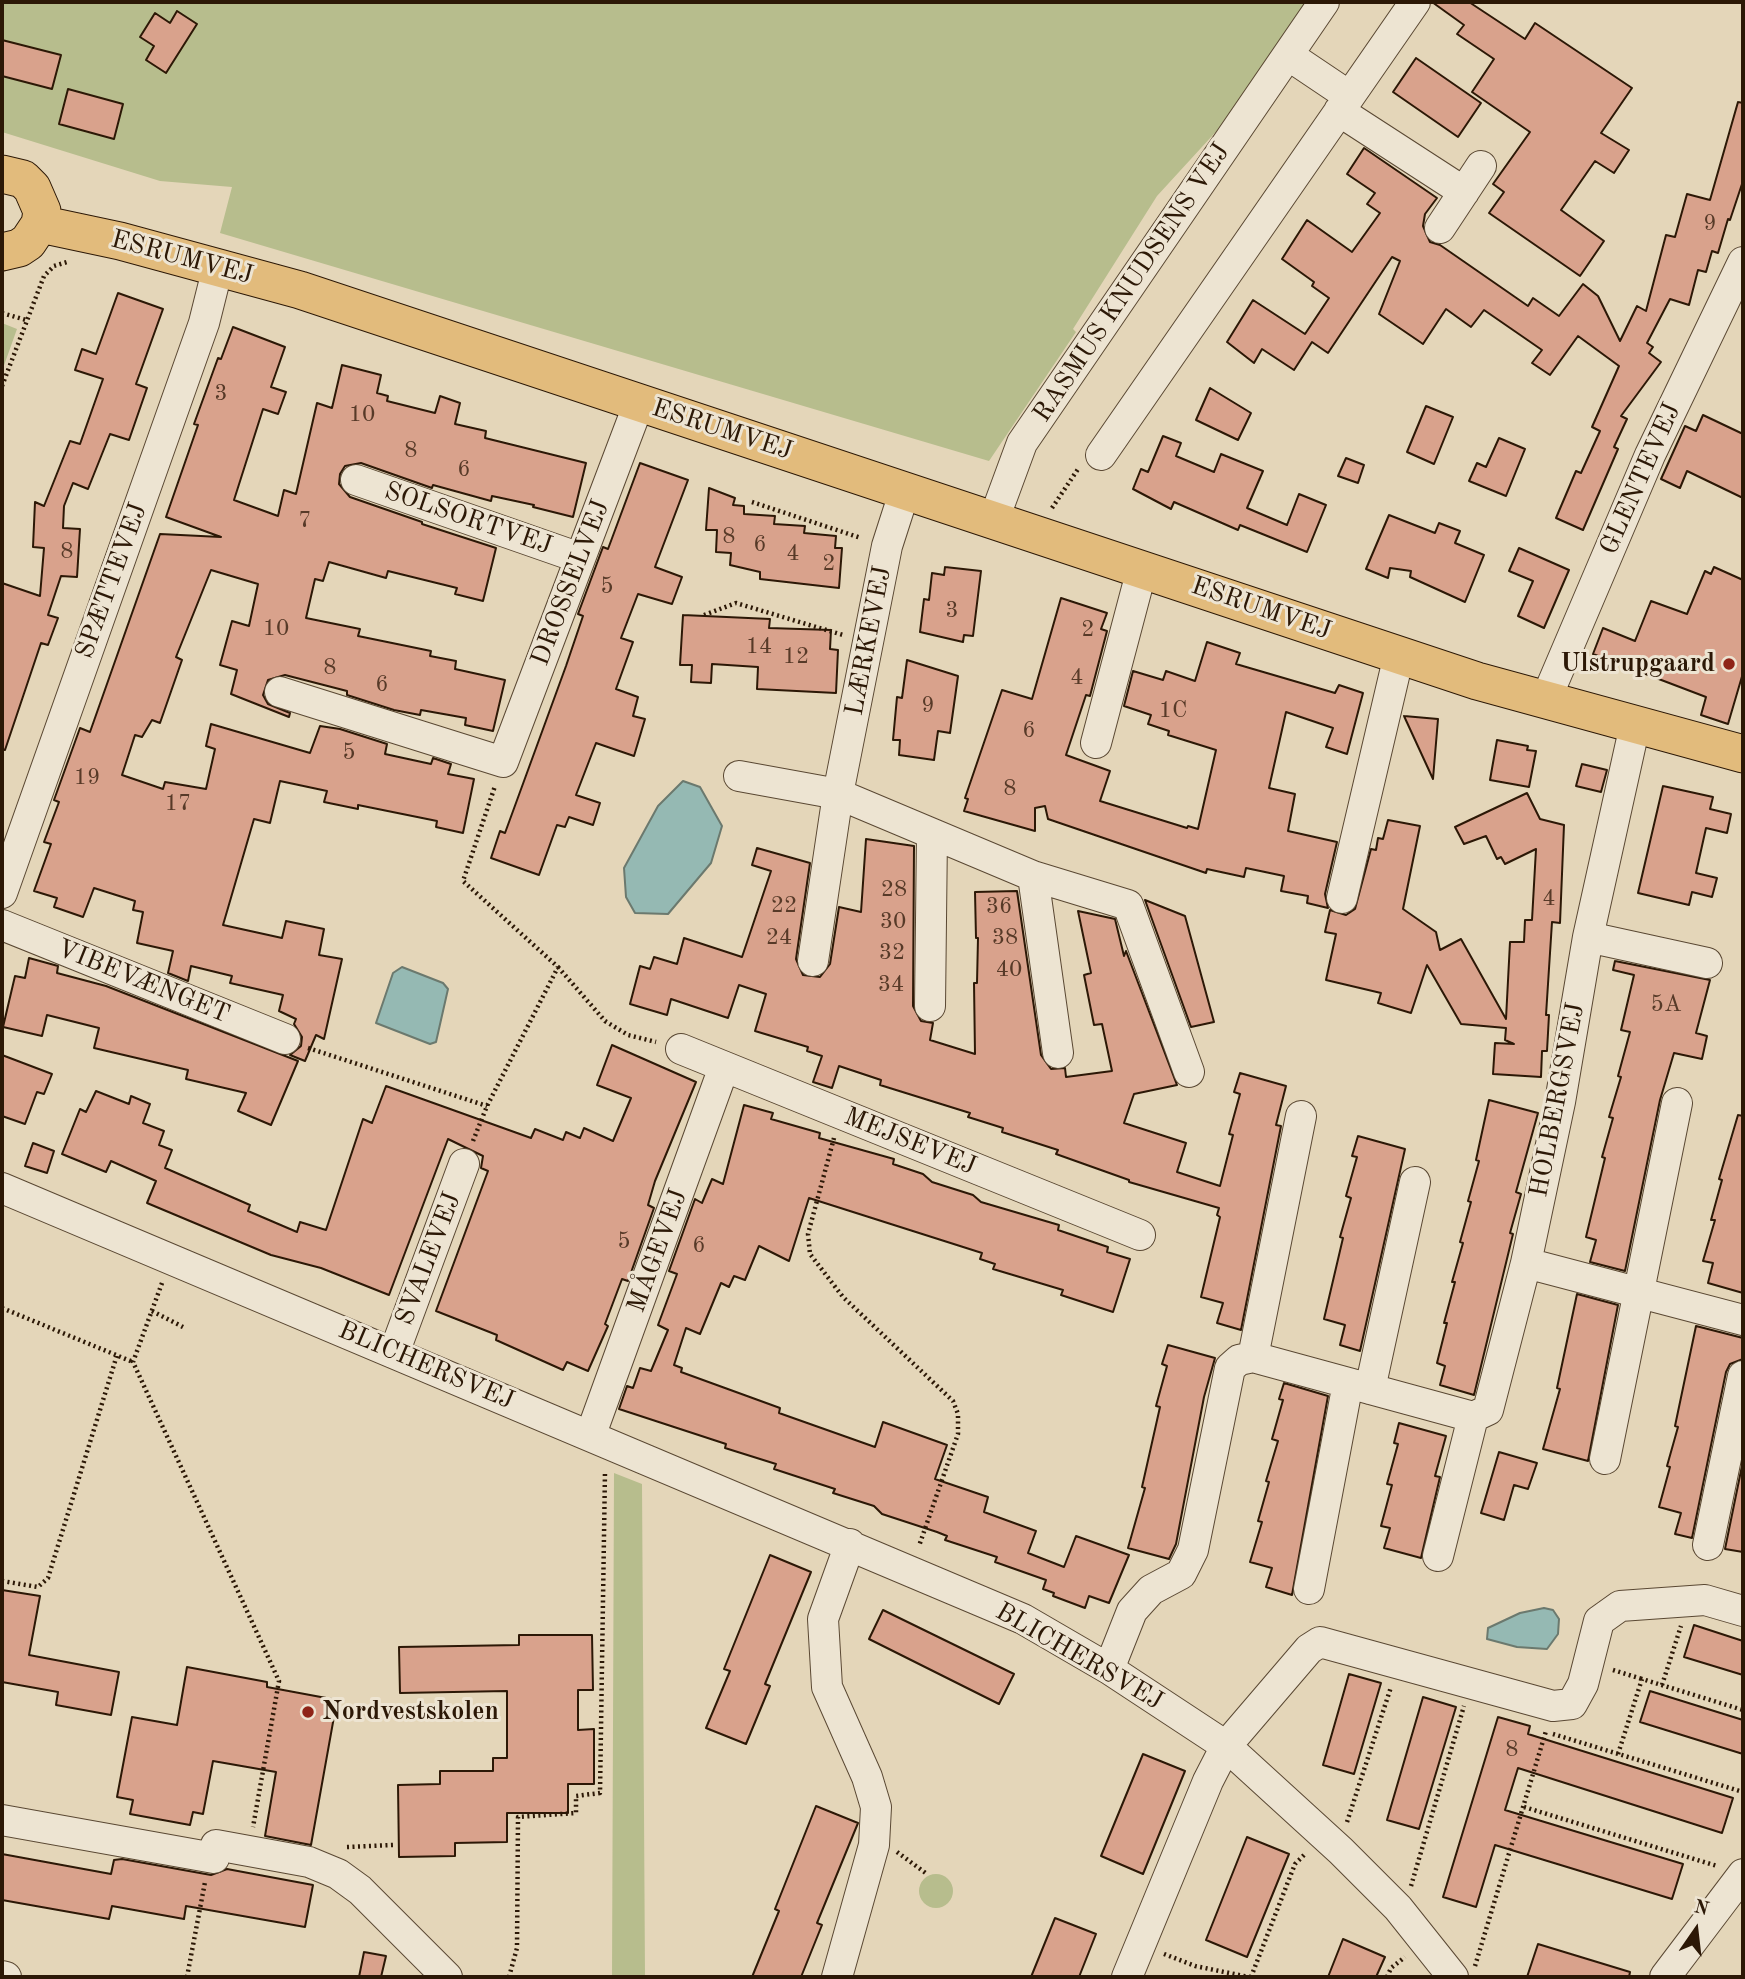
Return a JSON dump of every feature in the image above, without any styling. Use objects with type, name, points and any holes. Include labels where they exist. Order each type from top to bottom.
[{"type":"main road","points":[[2,174],[23,179],[32,188],[39,199],[40,224],[28,242],[19,248],[2,252]]},
{"type":"main road","name":"ESRUMVEJ","points":[[40,224],[94,235],[300,290],[1399,655],[1634,725],[1743,754]]},
{"type":"street","name":"RASMUS KNUDSENS VEJ","points":[[994,519],[1022,443],[1324,2]]},
{"type":"street","points":[[1101,455],[1415,2]]},
{"type":"street","points":[[1288,55],[1344,104],[1464,192]]},
{"type":"street","points":[[1440,228],[1481,166]]},
{"type":"street","name":"GLENTEVEJ","points":[[1546,699],[1650,456],[1743,262]]},
{"type":"street","name":"SPÆTTEVEJ","points":[[2,893],[204,323],[218,267]]},
{"type":"street","name":"DROSSELVEJ","points":[[503,762],[639,403]]},
{"type":"street","name":"SOLSORTVEJ","points":[[356,480],[580,558]]},
{"type":"street","name":"LÆRKEVEJ","points":[[813,961],[838,793],[887,546],[905,490]]},
{"type":"street","points":[[1096,743],[1142,569]]},
{"type":"street","points":[[1342,898],[1399,655]]},
{"type":"street","points":[[280,692],[503,762]]},
{"type":"street","name":"HOLBERGSVEJ","points":[[1438,1556],[1472,1418],[1488,1410],[1526,1263],[1560,1102],[1588,937],[1634,725]]},
{"type":"street","points":[[739,776],[838,793],[1033,877],[1128,905],[1189,1072]]},
{"type":"street","points":[[930,1006],[932,834]]},
{"type":"street","points":[[1033,877],[1058,1053]]},
{"type":"street","name":"VIBEVÆNGET","points":[[2,925],[285,1039]]},
{"type":"street","points":[[1588,937],[1707,963]]},
{"type":"street","name":"MEJSEVEJ","points":[[681,1049],[1140,1236]]},
{"type":"street","name":"MÅGEVEJ","points":[[591,1434],[724,1067]]},
{"type":"street","points":[[1605,1458],[1678,1103]]},
{"type":"street","points":[[1253,1357],[1301,1116]]},
{"type":"street","name":"SVALEVEJ","points":[[394,1353],[464,1164]]},
{"type":"street","points":[[1309,1589],[1359,1386],[1415,1182]]},
{"type":"street","name":"BLICHERSVEJ","points":[[2,1188],[591,1434],[1023,1619],[1109,1669],[1226,1746],[1327,1838],[1462,1974]]},
{"type":"street","points":[[1526,1263],[1743,1320]]},
{"type":"street","points":[[1109,1669],[1132,1611],[1151,1590],[1181,1574],[1193,1550],[1230,1368],[1239,1360],[1253,1357],[1472,1418]]},
{"type":"street","points":[[1708,1545],[1743,1376]]},
{"type":"street","points":[[837,1977],[874,1845],[876,1807],[867,1777],[827,1687],[823,1619],[850,1544]]},
{"type":"street","points":[[1127,1977],[1208,1781],[1226,1746],[1309,1649],[1320,1642],[1471,1685],[1549,1719],[1572,1704],[1583,1684],[1600,1621],[1620,1606],[1705,1600],[1743,1611]]},
{"type":"street","points":[[2,1820],[214,1858],[216,1845],[309,1862],[338,1874],[360,1890],[447,1977]]},
{"type":"street","points":[[1665,1977],[1738,1882]]},
{"type":"path","points":[[2,386],[44,276],[54,266],[87,261],[94,235]]},
{"type":"path","points":[[2,313],[26,320]]},
{"type":"path","points":[[1041,536],[1053,507],[1089,452],[1101,455]]},
{"type":"path","points":[[752,502],[887,546]]},
{"type":"path","points":[[704,615],[736,603],[869,643]]},
{"type":"path","points":[[503,762],[463,881],[558,967],[605,1021],[628,1035],[681,1049]]},
{"type":"path","points":[[464,1164],[487,1106],[558,967]]},
{"type":"path","points":[[285,1039],[334,1058],[487,1106]]},
{"type":"path","points":[[840,1114],[808,1234],[810,1254],[843,1297],[953,1401],[958,1414],[958,1434],[911,1570]]},
{"type":"path","points":[[133,1362],[170,1259]]},
{"type":"path","points":[[2,1308],[133,1362],[279,1681],[248,1851]]},
{"type":"path","points":[[152,1311],[183,1327]]},
{"type":"path","points":[[2,1581],[38,1587],[48,1578],[117,1355]]},
{"type":"path","points":[[509,1977],[517,1948],[518,1817],[576,1813],[576,1796],[600,1793],[605,1467],[619,1446]]},
{"type":"path","points":[[1662,1685],[1684,1616]]},
{"type":"path","points":[[1141,1944],[1195,1966],[1250,1977],[1296,1864],[1351,1817],[1398,1664]]},
{"type":"path","points":[[1618,1754],[1642,1679],[1743,1710]]},
{"type":"path","points":[[1398,1908],[1412,1884],[1471,1685]]},
{"type":"path","points":[[1462,1974],[1478,1963],[1549,1719],[1618,1754],[1743,1792]]},
{"type":"path","points":[[1524,1807],[1738,1882]]},
{"type":"path","points":[[187,1977],[205,1878],[214,1858]]},
{"type":"green space","points":[[2,2],[1310,2],[1234,112],[1157,196],[1073,329],[1076,332],[989,461],[220,233],[232,187],[160,181],[2,132]]},
{"type":"green space","points":[[2,323],[17,329],[2,371]]},
{"type":"green space","points":[[614,1473],[642,1484],[645,1977],[612,1977]]},
{"type":"green space","points":[[936,1874],[948,1879],[953,1891],[948,1903],[936,1908],[924,1903],[919,1891],[924,1879]]},
{"type":"water","points":[[683,781],[700,787],[722,826],[711,863],[668,914],[635,913],[626,897],[624,868],[658,806]]},
{"type":"water","points":[[402,967],[443,983],[448,989],[436,1042],[430,1044],[376,1023],[393,973]]},
{"type":"water","points":[[1544,1608],[1553,1610],[1559,1619],[1558,1634],[1547,1649],[1517,1647],[1487,1639],[1488,1628],[1520,1613]]},
{"type":"building","points":[[1432,2],[1469,2],[1525,39],[1535,23],[1632,88],[1601,133],[1629,150],[1614,173],[1595,161],[1561,210],[1604,241],[1580,276],[1489,213],[1504,192],[1493,184],[1530,132],[1472,92],[1494,59],[1457,34],[1464,25]]},
{"type":"building","points":[[177,11],[197,24],[166,73],[146,60],[154,46],[140,37],[155,13],[170,23]]},
{"type":"building","points":[[2,40],[61,55],[52,89],[2,76]]},
{"type":"building","points":[[1416,58],[1481,103],[1458,137],[1393,92]]},
{"type":"building","points":[[68,89],[123,104],[114,139],[59,124]]},
{"type":"building","points":[[1738,102],[1743,103],[1743,181],[1730,220],[1728,219],[1718,253],[1712,251],[1706,272],[1698,270],[1689,305],[1670,299],[1647,343],[1653,347],[1649,353],[1661,362],[1621,416],[1627,419],[1614,447],[1618,449],[1583,530],[1556,518],[1576,471],[1581,473],[1600,431],[1592,427],[1619,366],[1578,336],[1550,375],[1532,363],[1542,350],[1484,310],[1471,327],[1446,309],[1423,344],[1379,314],[1400,261],[1392,257],[1328,353],[1312,342],[1294,370],[1262,349],[1254,363],[1227,342],[1253,300],[1305,334],[1329,298],[1312,286],[1314,282],[1282,259],[1307,220],[1352,252],[1380,213],[1367,204],[1375,193],[1347,174],[1364,148],[1437,198],[1425,214],[1423,226],[1430,242],[1440,245],[1528,306],[1533,298],[1559,316],[1583,284],[1598,296],[1620,341],[1637,306],[1646,311],[1666,235],[1675,237],[1687,194],[1710,200]]},
{"type":"building","points":[[118,293],[163,309],[136,384],[147,388],[129,440],[110,434],[88,489],[73,483],[64,506],[63,528],[80,529],[77,577],[61,576],[48,615],[58,618],[48,645],[41,643],[5,750],[2,749],[2,583],[40,596],[44,548],[33,547],[35,502],[44,506],[70,441],[80,444],[103,379],[75,370],[82,349],[96,354]]},
{"type":"building","points":[[233,327],[285,347],[271,387],[286,392],[278,414],[263,409],[234,500],[278,516],[284,490],[296,494],[317,403],[332,408],[342,365],[381,375],[377,393],[388,396],[387,401],[435,413],[440,396],[460,403],[455,424],[486,431],[485,438],[586,463],[573,517],[492,496],[491,501],[433,485],[432,488],[361,463],[345,466],[340,474],[339,484],[350,497],[496,548],[483,601],[455,594],[457,588],[388,571],[386,578],[329,562],[323,581],[315,579],[306,618],[360,629],[358,636],[431,651],[430,656],[456,661],[455,669],[505,680],[493,731],[465,725],[466,718],[421,710],[420,715],[394,710],[347,695],[347,691],[285,675],[268,680],[263,695],[268,704],[290,713],[289,717],[231,694],[237,670],[220,665],[232,621],[249,626],[258,584],[211,570],[176,657],[182,660],[160,723],[152,720],[142,737],[135,735],[122,775],[163,789],[165,782],[206,789],[215,749],[206,746],[211,724],[310,753],[320,726],[340,729],[387,744],[385,754],[431,764],[433,758],[451,764],[448,774],[474,779],[463,833],[436,827],[437,821],[358,805],[358,809],[324,802],[327,791],[280,781],[270,823],[254,819],[223,925],[282,938],[286,921],[324,929],[319,955],[342,959],[324,1039],[316,1035],[305,1061],[290,1055],[301,1046],[302,1037],[294,1024],[296,1019],[279,1011],[283,995],[230,983],[232,976],[191,966],[188,981],[168,973],[173,951],[137,943],[143,912],[133,910],[135,901],[94,888],[83,917],[54,907],[57,898],[34,891],[51,844],[44,842],[59,802],[54,800],[80,728],[90,732],[160,534],[221,537],[166,517],[198,425],[194,424],[218,358],[221,359]]},
{"type":"building","points":[[1210,388],[1251,413],[1238,440],[1196,420]]},
{"type":"building","points":[[1426,406],[1453,417],[1434,464],[1407,452]]},
{"type":"building","points":[[1703,415],[1743,434],[1743,498],[1687,471],[1680,488],[1661,479],[1685,426],[1696,431]]},
{"type":"building","points":[[1163,436],[1181,443],[1176,456],[1214,472],[1221,454],[1263,471],[1247,508],[1287,525],[1299,494],[1326,505],[1307,552],[1240,525],[1238,530],[1174,502],[1171,509],[1133,489],[1141,469],[1148,472]]},
{"type":"building","points":[[1499,438],[1525,449],[1506,496],[1469,481],[1477,463],[1486,467]]},
{"type":"building","points":[[1346,458],[1364,465],[1358,483],[1338,476]]},
{"type":"building","points":[[640,463],[688,480],[655,567],[682,577],[672,604],[638,594],[621,638],[633,642],[616,689],[638,697],[633,716],[645,719],[634,756],[596,743],[576,795],[600,803],[593,825],[569,817],[565,827],[557,825],[539,875],[491,858],[500,831],[505,833],[566,666],[583,616],[578,614],[603,547],[608,549]]},
{"type":"building","points":[[709,488],[735,498],[733,505],[744,506],[744,514],[775,516],[774,524],[805,526],[804,533],[836,536],[835,548],[842,548],[839,588],[760,579],[760,572],[730,565],[731,553],[716,552],[717,530],[706,530]]},
{"type":"building","points":[[1389,515],[1435,533],[1439,523],[1460,531],[1455,543],[1484,555],[1465,602],[1410,577],[1411,571],[1390,568],[1388,578],[1366,569]]},
{"type":"building","points":[[1519,548],[1569,570],[1544,628],[1518,616],[1533,581],[1509,571]]},
{"type":"building","points":[[945,567],[981,571],[973,636],[964,635],[963,642],[920,632],[924,599],[929,600],[932,573],[944,575]]},
{"type":"building","points":[[1714,567],[1743,580],[1743,673],[1728,724],[1701,715],[1706,697],[1593,654],[1603,628],[1635,641],[1651,601],[1687,614],[1705,571],[1711,574]]},
{"type":"building","points":[[1061,598],[1107,613],[1101,629],[1107,631],[1090,696],[1086,695],[1066,755],[1110,771],[1100,801],[1198,829],[1216,750],[1168,735],[1169,731],[1148,724],[1151,715],[1124,706],[1133,671],[1163,680],[1166,671],[1195,681],[1207,642],[1240,653],[1236,664],[1335,693],[1339,685],[1363,693],[1347,754],[1326,747],[1333,728],[1286,712],[1269,788],[1295,794],[1288,831],[1337,842],[1325,894],[1328,908],[1307,903],[1308,896],[1281,891],[1284,876],[1246,868],[1244,877],[1207,869],[1206,873],[1048,819],[1045,806],[1035,808],[1035,831],[964,811],[968,799],[965,798],[1002,690],[1032,699]]},
{"type":"building","points":[[683,615],[770,619],[769,628],[831,630],[830,649],[838,650],[836,693],[757,689],[758,667],[712,664],[711,683],[691,682],[692,665],[680,665]]},
{"type":"building","points":[[907,660],[958,676],[950,733],[938,731],[934,760],[899,755],[900,740],[893,740],[897,697],[902,698]]},
{"type":"building","points":[[1404,716],[1438,719],[1433,779]]},
{"type":"building","points":[[1497,740],[1528,746],[1527,750],[1536,751],[1529,787],[1490,780]]},
{"type":"building","points":[[1582,764],[1607,770],[1601,792],[1576,786]]},
{"type":"building","points":[[1663,786],[1713,797],[1710,809],[1731,814],[1727,833],[1706,828],[1696,873],[1717,878],[1712,897],[1692,892],[1689,905],[1638,893]]},
{"type":"building","points":[[1527,793],[1540,819],[1564,825],[1560,923],[1552,922],[1546,1015],[1549,1015],[1547,1051],[1542,1051],[1541,1077],[1493,1074],[1495,1043],[1514,1044],[1505,1040],[1506,1028],[1461,1024],[1427,965],[1411,1013],[1378,1003],[1381,993],[1326,980],[1336,934],[1325,932],[1330,910],[1346,915],[1355,909],[1371,849],[1376,850],[1378,838],[1383,839],[1388,820],[1420,826],[1403,909],[1436,932],[1440,950],[1461,939],[1506,1019],[1510,942],[1524,942],[1525,920],[1532,920],[1536,849],[1505,864],[1501,857],[1497,859],[1486,836],[1464,844],[1455,827]]},
{"type":"building","points":[[866,839],[914,846],[913,1006],[921,1021],[933,1023],[930,1040],[975,1054],[974,983],[977,983],[978,938],[975,892],[1017,891],[1041,1055],[1051,1069],[1065,1068],[1066,1077],[1112,1071],[1102,1024],[1094,1025],[1084,975],[1091,973],[1078,911],[1115,919],[1124,956],[1126,951],[1177,1085],[1134,1094],[1124,1123],[1186,1143],[1177,1172],[1220,1186],[1233,1135],[1229,1134],[1240,1094],[1234,1092],[1240,1073],[1286,1086],[1276,1125],[1281,1126],[1241,1330],[1217,1323],[1223,1303],[1201,1297],[1220,1217],[1217,1215],[1219,1208],[1129,1182],[1056,1154],[1058,1150],[1002,1132],[1003,1128],[968,1117],[970,1113],[880,1085],[881,1080],[839,1066],[832,1088],[813,1082],[822,1056],[807,1051],[808,1047],[755,1031],[766,994],[739,985],[728,1018],[671,999],[667,1015],[630,1004],[640,966],[650,969],[654,957],[677,964],[684,938],[742,957],[771,871],[752,865],[757,848],[810,863],[796,959],[803,975],[820,977],[830,964],[839,907],[861,912]]},
{"type":"building","points":[[1145,900],[1185,916],[1214,1022],[1191,1027]]},
{"type":"building","points":[[29,958],[58,966],[57,973],[106,986],[298,1061],[271,1125],[238,1111],[246,1093],[186,1079],[188,1070],[94,1048],[99,1028],[47,1015],[42,1036],[3,1027],[15,976],[25,978]]},
{"type":"building","points":[[1615,961],[1710,980],[1696,1033],[1707,1036],[1702,1059],[1674,1053],[1660,1100],[1625,1271],[1590,1262],[1596,1240],[1586,1237],[1613,1118],[1609,1117],[1630,1032],[1621,1030],[1634,975],[1613,970]]},
{"type":"building","points":[[612,1045],[696,1082],[655,1181],[648,1205],[654,1208],[628,1281],[622,1279],[605,1324],[608,1326],[588,1371],[567,1362],[563,1370],[496,1340],[497,1335],[436,1311],[488,1171],[481,1168],[483,1156],[448,1139],[389,1295],[321,1268],[271,1255],[147,1203],[156,1181],[111,1161],[106,1172],[62,1154],[80,1109],[86,1112],[96,1091],[129,1104],[131,1096],[150,1104],[143,1123],[164,1131],[159,1145],[172,1150],[165,1168],[250,1205],[248,1211],[297,1232],[300,1222],[326,1230],[363,1119],[372,1123],[386,1086],[531,1138],[535,1129],[563,1140],[566,1132],[580,1138],[584,1128],[613,1141],[631,1098],[597,1085]]},
{"type":"building","points":[[2,1055],[52,1074],[44,1094],[37,1092],[25,1124],[2,1116]]},
{"type":"building","points":[[1489,1100],[1538,1113],[1516,1192],[1521,1194],[1510,1233],[1513,1234],[1474,1395],[1440,1385],[1445,1366],[1437,1363],[1455,1282],[1452,1282],[1463,1243],[1460,1242],[1471,1202],[1468,1201],[1479,1161],[1476,1160]]},
{"type":"building","points":[[744,1105],[773,1113],[771,1119],[820,1133],[819,1138],[894,1159],[893,1164],[923,1174],[932,1182],[973,1195],[981,1202],[1059,1225],[1058,1230],[1108,1247],[1107,1252],[1130,1259],[1113,1312],[1061,1295],[1063,1290],[993,1269],[995,1264],[980,1259],[982,1253],[809,1198],[789,1261],[759,1246],[745,1280],[734,1276],[729,1287],[721,1283],[700,1334],[686,1328],[674,1365],[682,1368],[681,1372],[780,1408],[779,1413],[875,1447],[883,1422],[947,1445],[935,1479],[988,1497],[984,1512],[1036,1531],[1028,1553],[1064,1567],[1076,1536],[1129,1555],[1109,1603],[1089,1596],[1085,1608],[1053,1596],[1054,1593],[1043,1589],[1046,1580],[995,1562],[997,1557],[945,1540],[947,1536],[937,1532],[882,1514],[874,1506],[833,1493],[835,1489],[774,1469],[776,1464],[725,1448],[726,1444],[619,1409],[627,1386],[633,1388],[640,1368],[651,1371],[668,1330],[658,1325],[677,1274],[669,1271],[695,1199],[702,1203],[712,1179],[723,1184]]},
{"type":"building","points":[[1738,1115],[1743,1116],[1743,1293],[1708,1283],[1713,1263],[1703,1261],[1715,1220],[1711,1220],[1722,1180],[1719,1179]]},
{"type":"building","points":[[1358,1136],[1405,1149],[1360,1351],[1340,1345],[1345,1325],[1324,1319],[1343,1238],[1340,1237],[1351,1198],[1346,1196],[1357,1157],[1352,1156]]},
{"type":"building","points":[[33,1143],[54,1151],[47,1173],[25,1166]]},
{"type":"building","points":[[1577,1294],[1618,1305],[1588,1461],[1543,1449],[1560,1389],[1557,1388]]},
{"type":"building","points":[[1696,1326],[1743,1338],[1743,1359],[1730,1364],[1726,1372],[1692,1538],[1675,1534],[1681,1513],[1659,1507],[1670,1467],[1667,1466],[1678,1427],[1675,1426]]},
{"type":"building","points":[[1168,1345],[1215,1358],[1204,1397],[1176,1544],[1169,1559],[1128,1548],[1145,1488],[1142,1487],[1160,1407],[1156,1406],[1167,1366],[1162,1364]]},
{"type":"building","points":[[1284,1383],[1328,1396],[1292,1595],[1266,1587],[1272,1568],[1250,1562],[1262,1522],[1258,1521],[1269,1482],[1266,1481],[1278,1441],[1272,1439],[1283,1400],[1279,1399]]},
{"type":"building","points":[[1399,1423],[1446,1436],[1435,1476],[1440,1477],[1421,1558],[1384,1548],[1390,1528],[1381,1526],[1392,1485],[1387,1484],[1398,1444],[1394,1443]]},
{"type":"building","points":[[1499,1452],[1537,1463],[1528,1489],[1514,1485],[1504,1520],[1481,1513]]},
{"type":"building","points":[[1743,1461],[1743,1552],[1725,1549]]},
{"type":"building","points":[[770,1555],[811,1572],[765,1684],[770,1686],[746,1744],[706,1728],[730,1671],[724,1669]]},
{"type":"building","points":[[2,1590],[40,1596],[29,1655],[119,1672],[111,1715],[56,1705],[58,1692],[2,1682]]},
{"type":"building","points":[[883,1610],[1014,1674],[999,1704],[869,1639]]},
{"type":"building","points":[[1694,1625],[1743,1641],[1743,1675],[1684,1657]]},
{"type":"building","points":[[519,1635],[592,1635],[593,1690],[578,1690],[578,1730],[594,1729],[594,1784],[568,1784],[568,1813],[507,1813],[507,1842],[455,1843],[455,1856],[399,1857],[398,1785],[440,1784],[440,1771],[493,1771],[493,1758],[507,1758],[507,1691],[400,1693],[399,1647],[519,1645]]},
{"type":"building","points":[[187,1667],[267,1682],[267,1687],[337,1700],[311,1845],[265,1836],[276,1772],[213,1761],[203,1814],[193,1812],[190,1825],[130,1814],[133,1800],[117,1797],[132,1717],[177,1725]]},
{"type":"building","points":[[1349,1674],[1381,1683],[1354,1774],[1323,1765]]},
{"type":"building","points":[[1650,1691],[1743,1720],[1743,1754],[1640,1722]]},
{"type":"building","points":[[1423,1697],[1456,1707],[1419,1829],[1387,1820]]},
{"type":"building","points":[[1498,1717],[1530,1726],[1528,1734],[1733,1798],[1722,1833],[1518,1768],[1505,1810],[1683,1864],[1672,1899],[1495,1845],[1476,1907],[1443,1897]]},
{"type":"building","points":[[1143,1754],[1185,1771],[1143,1874],[1101,1856]]},
{"type":"building","points":[[816,1806],[858,1823],[817,1923],[822,1925],[801,1977],[752,1977],[779,1911],[775,1909]]},
{"type":"building","points":[[1247,1837],[1289,1854],[1247,1957],[1206,1940]]},
{"type":"building","points":[[2,1854],[111,1874],[114,1860],[122,1859],[211,1875],[227,1869],[313,1885],[305,1927],[186,1906],[184,1919],[112,1906],[109,1919],[2,1900]]},
{"type":"building","points":[[1055,1918],[1096,1934],[1079,1977],[1031,1977]]},
{"type":"building","points":[[1343,1939],[1385,1957],[1376,1977],[1328,1977]]},
{"type":"building","points":[[1538,1944],[1630,1972],[1629,1977],[1527,1977]]},
{"type":"building","points":[[364,1952],[386,1956],[381,1977],[359,1977]]},
{"type":"place","name":"Ulstrupgaard","points":[[1729,664]]},
{"type":"place","name":"Nordvestskolen","points":[[308,1712]]}]
